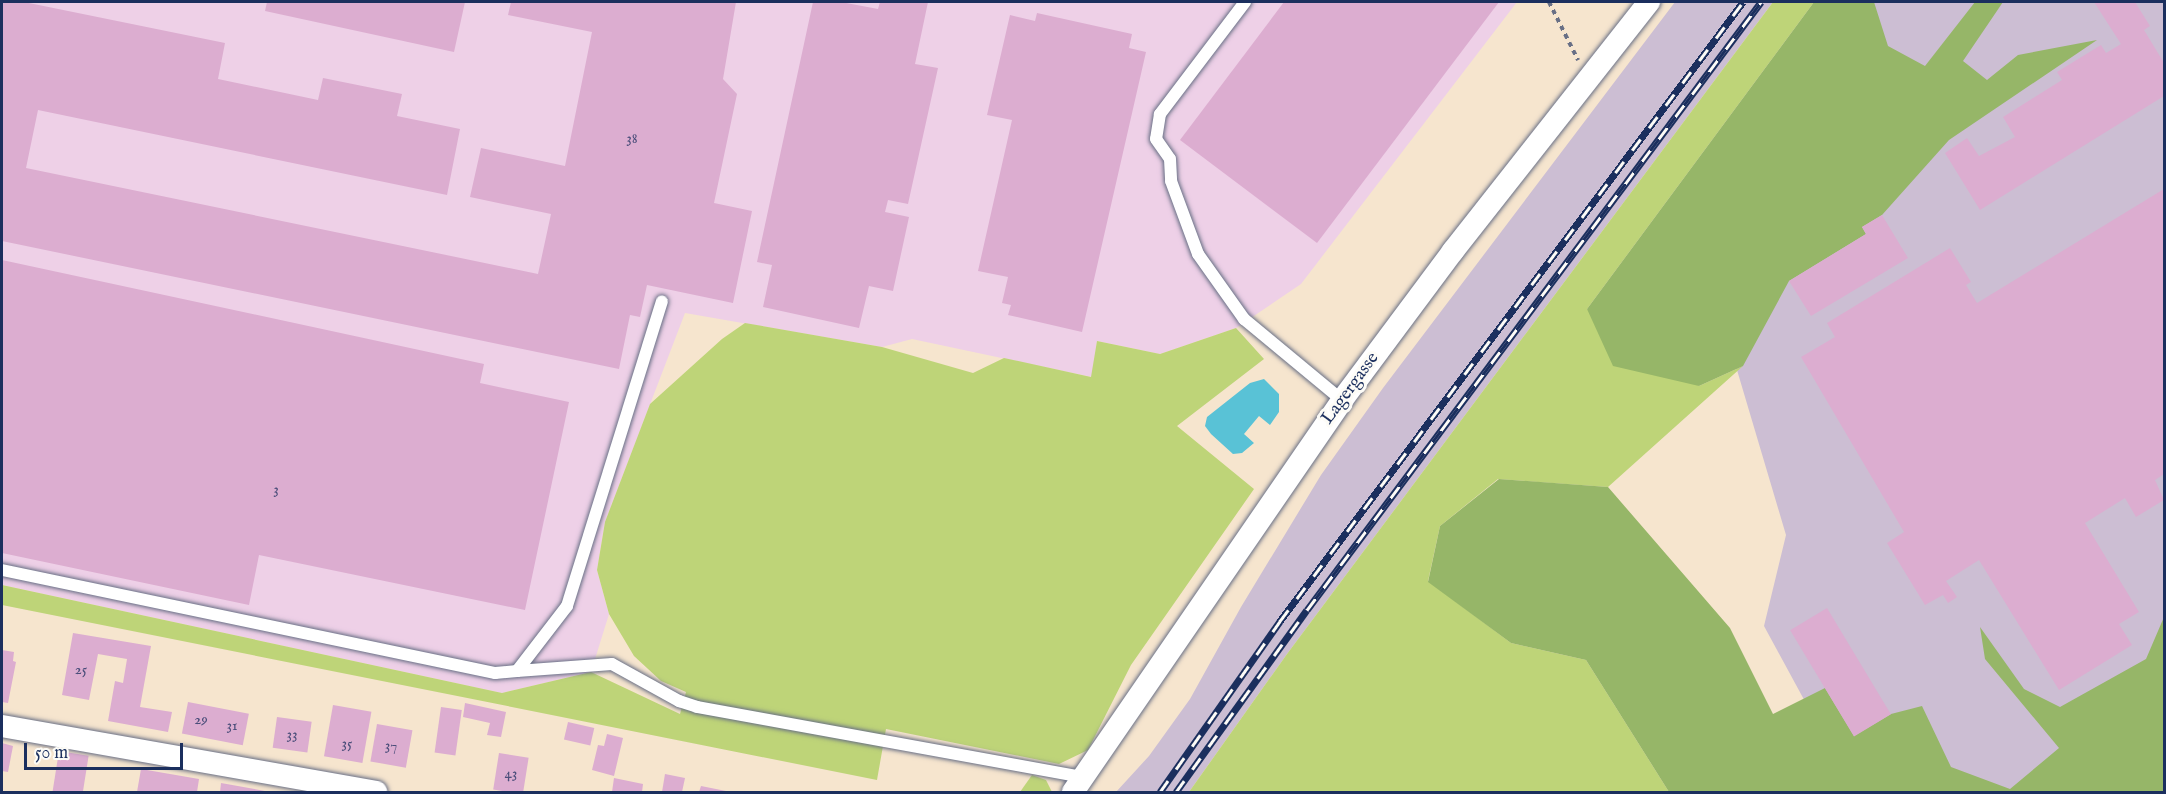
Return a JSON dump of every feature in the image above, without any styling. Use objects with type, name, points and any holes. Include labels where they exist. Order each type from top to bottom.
[{"type":"street","name":"Lagergasse","points":[[1078,785],[1342,400],[1453,251],[1649,2]]},
{"type":"street","points":[[2,726],[312,787],[376,792]]},
{"type":"lane","points":[[1245,2],[1160,114],[1156,139],[1170,159],[1171,181],[1198,254],[1244,319],[1342,400]]},
{"type":"lane","points":[[517,670],[567,606],[662,301]]},
{"type":"lane","points":[[2,570],[495,673],[612,664],[679,701],[697,707],[1078,785]]},
{"type":"path","points":[[1550,2],[1572,50],[1589,76]]},
{"type":"shaded area","points":[[2,2],[1517,2],[1301,284],[1236,328],[1160,354],[1097,341],[1092,377],[912,339],[882,347],[685,313],[605,522],[597,570],[609,614],[591,672],[502,693],[2,585]]},
{"type":"shaded area","points":[[1675,2],[1773,2],[1287,654],[1189,792],[1116,792],[1149,756],[1190,699],[1241,607],[1321,475],[1383,388]]},
{"type":"shaded area","points":[[1852,2],[2164,2],[2164,737],[2054,792],[1950,792],[1833,753],[1764,626],[1786,535],[1726,333]]},
{"type":"green space","points":[[1773,2],[1814,2],[1587,309],[1699,386],[1743,366],[1608,487],[1498,479],[1440,526],[1428,581],[1511,643],[1586,660],[1669,792],[1189,792],[1287,654]]},
{"type":"green space","points":[[1814,2],[1874,2],[1888,46],[1925,66],[1975,2],[2003,2],[1963,61],[1987,80],[2018,55],[2097,40],[1949,140],[1882,215],[1862,227],[1866,234],[1789,281],[1743,366],[1699,386],[1613,366],[1587,309]]},
{"type":"green space","points":[[745,323],[882,347],[973,373],[1004,358],[1091,377],[1097,341],[1160,354],[1236,328],[1264,359],[1177,426],[1254,489],[1131,665],[1088,750],[1059,764],[886,729],[877,780],[2,605],[2,585],[502,693],[591,672],[680,714],[686,692],[661,681],[634,656],[609,614],[597,570],[605,522],[650,404],[722,339]]},
{"type":"green space","points":[[1499,479],[1608,487],[1730,628],[1773,714],[1825,688],[1854,736],[1891,714],[1922,706],[1951,767],[2010,789],[2059,748],[1985,659],[1980,627],[2024,689],[2060,707],[2146,659],[2164,617],[2164,792],[1669,792],[1586,660],[1511,643],[1428,582],[1440,526]]},
{"type":"green space","points":[[1032,775],[1046,780],[1052,792],[1020,792]]},
{"type":"water","points":[[1264,379],[1279,394],[1279,412],[1270,425],[1259,416],[1244,434],[1254,443],[1242,453],[1233,454],[1205,426],[1207,417],[1250,383]]},
{"type":"building","points":[[2,2],[24,2],[225,43],[218,79],[318,100],[323,78],[402,94],[397,116],[460,129],[447,195],[38,110],[26,168],[538,274],[551,214],[470,197],[481,148],[565,166],[592,32],[508,15],[511,2],[736,2],[723,79],[737,94],[714,203],[752,211],[733,303],[647,285],[640,317],[630,315],[619,369],[2,241]]},
{"type":"building","points":[[267,2],[465,2],[454,52],[265,11]]},
{"type":"building","points":[[813,2],[841,2],[878,9],[880,2],[928,2],[915,64],[938,68],[908,204],[888,200],[885,212],[909,217],[893,291],[869,286],[859,328],[763,307],[772,265],[757,262]]},
{"type":"building","points":[[1284,2],[1499,2],[1317,243],[1180,140]]},
{"type":"building","points":[[2094,2],[2135,2],[2150,26],[2144,30],[2164,63],[2164,96],[1980,210],[1945,153],[1967,138],[1979,156],[2015,137],[2003,117],[2062,80],[2057,72],[2101,45],[2106,53],[2121,44]]},
{"type":"building","points":[[1037,13],[1132,34],[1129,48],[1146,52],[1082,332],[1008,315],[1011,305],[1002,303],[1008,277],[978,271],[1012,120],[987,115],[1010,15],[1035,21]]},
{"type":"building","points":[[2164,189],[2164,474],[2155,480],[2164,500],[2136,517],[2125,498],[2085,523],[2139,612],[2119,624],[2132,645],[2059,690],[1979,560],[1946,581],[1957,597],[1948,603],[1943,595],[1925,605],[1887,543],[1904,532],[1801,357],[1835,337],[1827,323],[1950,248],[1971,282],[1966,285],[1977,303]]},
{"type":"building","points":[[1882,215],[1908,258],[1811,316],[1789,281],[1866,234],[1862,227]]},
{"type":"building","points":[[2,260],[484,364],[480,383],[569,402],[525,610],[259,555],[249,605],[2,553]]},
{"type":"building","points":[[1827,608],[1891,714],[1854,736],[1790,630]]},
{"type":"building","points":[[73,633],[151,646],[140,707],[172,712],[168,732],[108,721],[115,681],[123,683],[127,659],[98,654],[89,700],[62,695]]},
{"type":"building","points":[[2,650],[14,652],[13,661],[16,662],[8,703],[2,702]]},
{"type":"building","points":[[188,702],[249,714],[243,745],[182,733]]},
{"type":"building","points":[[465,703],[506,712],[501,737],[487,735],[490,723],[463,717]]},
{"type":"building","points":[[333,705],[371,712],[362,763],[324,756]]},
{"type":"building","points":[[441,707],[462,710],[455,755],[435,753]]},
{"type":"building","points":[[277,717],[312,722],[307,753],[273,748]]},
{"type":"building","points":[[568,722],[594,728],[590,746],[564,740]]},
{"type":"building","points":[[377,724],[412,730],[406,768],[370,761]]},
{"type":"building","points":[[607,734],[623,738],[614,776],[592,770],[598,745],[604,746]]},
{"type":"building","points":[[2,743],[13,746],[8,772],[2,771]]},
{"type":"building","points":[[59,751],[89,756],[83,792],[53,791]]},
{"type":"building","points":[[499,753],[529,758],[523,792],[493,790]]},
{"type":"building","points":[[141,769],[199,779],[197,792],[137,792]]},
{"type":"building","points":[[665,774],[685,778],[682,792],[662,792]]},
{"type":"building","points":[[614,778],[643,784],[642,792],[612,792]]},
{"type":"building","points":[[221,783],[265,791],[265,792],[220,792]]},
{"type":"building","points":[[701,786],[726,791],[726,792],[699,792]]},
{"type":"railway","points":[[1160,792],[1280,621],[1743,2]]},
{"type":"railway","points":[[1176,792],[1307,610],[1761,2]]}]
